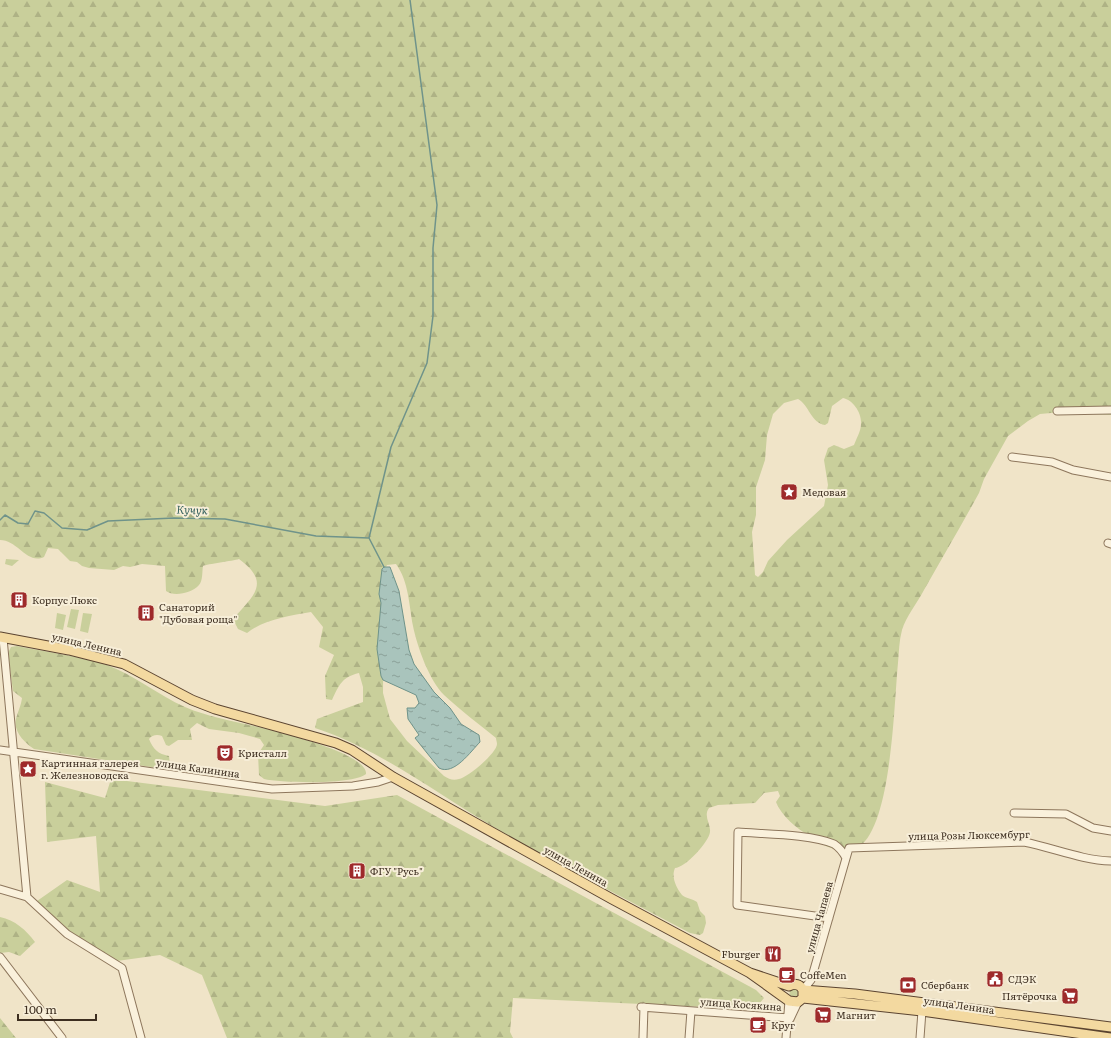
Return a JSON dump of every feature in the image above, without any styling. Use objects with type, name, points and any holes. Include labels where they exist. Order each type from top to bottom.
[{"type":"main road","name":"улица Ленина","points":[[1,637],[69,650],[122,663],[192,700],[231,714],[336,743],[352,750],[393,776],[612,899],[796,998],[922,1012],[1044,1023],[1111,1027]]},
{"type":"main road","name":"улица Ленина","points":[[750,973],[789,986],[797,984],[796,998]]},
{"type":"main road","points":[[789,986],[785,992],[796,998]]},
{"type":"main road","name":"улица Ленина","points":[[796,998],[855,994],[1044,1023],[1111,1038]]},
{"type":"street","points":[[1057,411],[1111,410]]},
{"type":"street","points":[[1012,457],[1052,462],[1073,470],[1111,477]]},
{"type":"street","points":[[1,637],[27,897]]},
{"type":"street","name":"улица Калинина","points":[[0,750],[109,768],[272,789],[353,786],[378,782],[393,776]]},
{"type":"street","points":[[1014,813],[1066,814],[1093,828],[1111,831]]},
{"type":"street","points":[[829,918],[737,906],[738,832],[819,840],[837,846],[846,858]]},
{"type":"street","name":"улица Розы Люксембург","points":[[849,848],[1024,842],[1044,846],[1080,857],[1111,862]]},
{"type":"street","name":"улица Чапаева","points":[[796,998],[811,980],[849,848]]},
{"type":"street","points":[[0,889],[27,897],[67,934],[122,968],[141,1038]]},
{"type":"street","points":[[0,957],[62,1038]]},
{"type":"street","points":[[786,1038],[789,1019],[796,998]]},
{"type":"street","name":"улица Косякина","points":[[643,1038],[642,1007],[789,1019]]},
{"type":"street","name":"улица Косякина","points":[[689,1038],[691,1011]]},
{"type":"street","points":[[920,1038],[922,1012]]},
{"type":"green space","points":[[0,0],[1111,0],[1111,415],[1062,412],[1040,414],[1008,436],[984,479],[979,493],[909,615],[902,630],[899,646],[893,733],[885,789],[878,814],[870,834],[859,847],[853,850],[840,851],[827,847],[804,833],[790,822],[782,813],[776,802],[780,796],[778,791],[764,793],[755,803],[718,805],[709,808],[707,811],[707,817],[710,832],[706,842],[685,864],[675,868],[674,871],[676,885],[682,895],[697,902],[700,911],[705,916],[706,923],[703,933],[700,935],[690,933],[541,854],[362,747],[315,728],[317,719],[363,702],[363,687],[359,673],[345,679],[342,682],[332,700],[326,699],[325,676],[334,655],[319,647],[323,627],[311,612],[269,621],[247,633],[238,629],[233,619],[252,596],[256,589],[257,582],[255,575],[239,559],[203,566],[202,579],[196,588],[188,592],[174,594],[166,591],[165,566],[142,564],[130,567],[123,566],[114,570],[89,568],[82,566],[77,562],[70,561],[58,549],[48,548],[44,557],[38,559],[32,558],[6,541],[0,540]],"holes":[[[843,398],[847,399],[853,404],[858,411],[861,420],[861,427],[854,445],[844,449],[834,445],[828,448],[824,460],[828,485],[824,506],[787,540],[768,561],[763,572],[758,577],[755,575],[752,532],[756,515],[756,487],[765,460],[767,435],[773,414],[784,403],[798,399],[805,405],[816,421],[825,425],[828,423],[832,406]],[[396,564],[404,578],[417,643],[433,681],[444,695],[496,738],[496,748],[492,753],[475,770],[463,778],[455,780],[444,776],[407,741],[390,719],[383,693],[384,571],[387,565]]]},
{"type":"green space","points":[[6,559],[19,560],[12,566],[5,564]]},
{"type":"green space","points":[[71,609],[79,610],[75,629],[67,627]]},
{"type":"green space","points":[[57,613],[66,615],[63,630],[55,628]]},
{"type":"green space","points":[[83,613],[92,614],[88,633],[80,631]]},
{"type":"green space","points":[[17,646],[107,665],[127,674],[185,707],[212,716],[300,738],[337,751],[352,758],[363,766],[366,774],[359,778],[347,780],[317,782],[264,779],[259,775],[258,754],[264,745],[260,739],[239,733],[209,729],[197,723],[190,729],[192,740],[178,740],[169,746],[166,745],[162,736],[155,735],[149,739],[152,746],[156,750],[169,756],[170,766],[164,769],[34,749],[20,737],[16,728],[16,719],[22,698],[13,691],[8,653],[11,647]]},
{"type":"green space","points":[[111,779],[325,806],[397,795],[756,990],[764,998],[758,1005],[748,1009],[513,998],[510,1032],[513,1038],[227,1038],[202,975],[160,955],[117,961],[68,932],[37,901],[67,880],[100,892],[96,836],[47,842],[45,782],[105,798]]},
{"type":"green space","points":[[0,917],[11,920],[20,926],[35,942],[20,956],[9,952],[0,953]]},
{"type":"green space","points":[[794,988],[799,993],[794,998],[789,993]]},
{"type":"green space","points":[[0,1018],[16,1038],[0,1038]]},
{"type":"water","points":[[384,567],[390,567],[399,591],[409,650],[414,664],[434,692],[450,708],[461,724],[479,735],[480,742],[462,761],[450,769],[445,770],[439,768],[415,738],[419,735],[408,719],[407,708],[415,708],[419,703],[416,695],[383,680],[381,676],[377,649],[381,603],[379,594],[382,569]]},
{"type":"waterway","points":[[369,538],[391,447],[427,363],[433,316],[433,248],[437,205],[410,0]]},
{"type":"waterway","name":"Кучук","points":[[0,520],[5,515],[18,523],[28,524],[35,511],[44,513],[62,528],[87,530],[108,521],[174,518],[225,519],[316,536],[369,538],[384,567]]},
{"type":"place","name":"Медовая","points":[[789,492]]},
{"type":"place","name":"Корпус Люкс","points":[[19,600]]},
{"type":"place","name":"Санаторий \"Дубовая роща\"","points":[[146,613]]},
{"type":"place","name":"Кристалл","points":[[225,753]]},
{"type":"place","name":"Картинная галерея г. Железноводска","points":[[28,769]]},
{"type":"place","name":"ФГУ \"Русь\"","points":[[357,871]]},
{"type":"place","name":"Fburger","points":[[773,954]]},
{"type":"place","name":"CoffeMen","points":[[787,975]]},
{"type":"place","name":"СДЭК","points":[[995,979]]},
{"type":"place","name":"Сбербанк","points":[[908,985]]},
{"type":"place","name":"Пятёрочка","points":[[1070,996]]},
{"type":"place","name":"Магнит","points":[[823,1015]]},
{"type":"place","name":"Круг","points":[[758,1025]]}]
